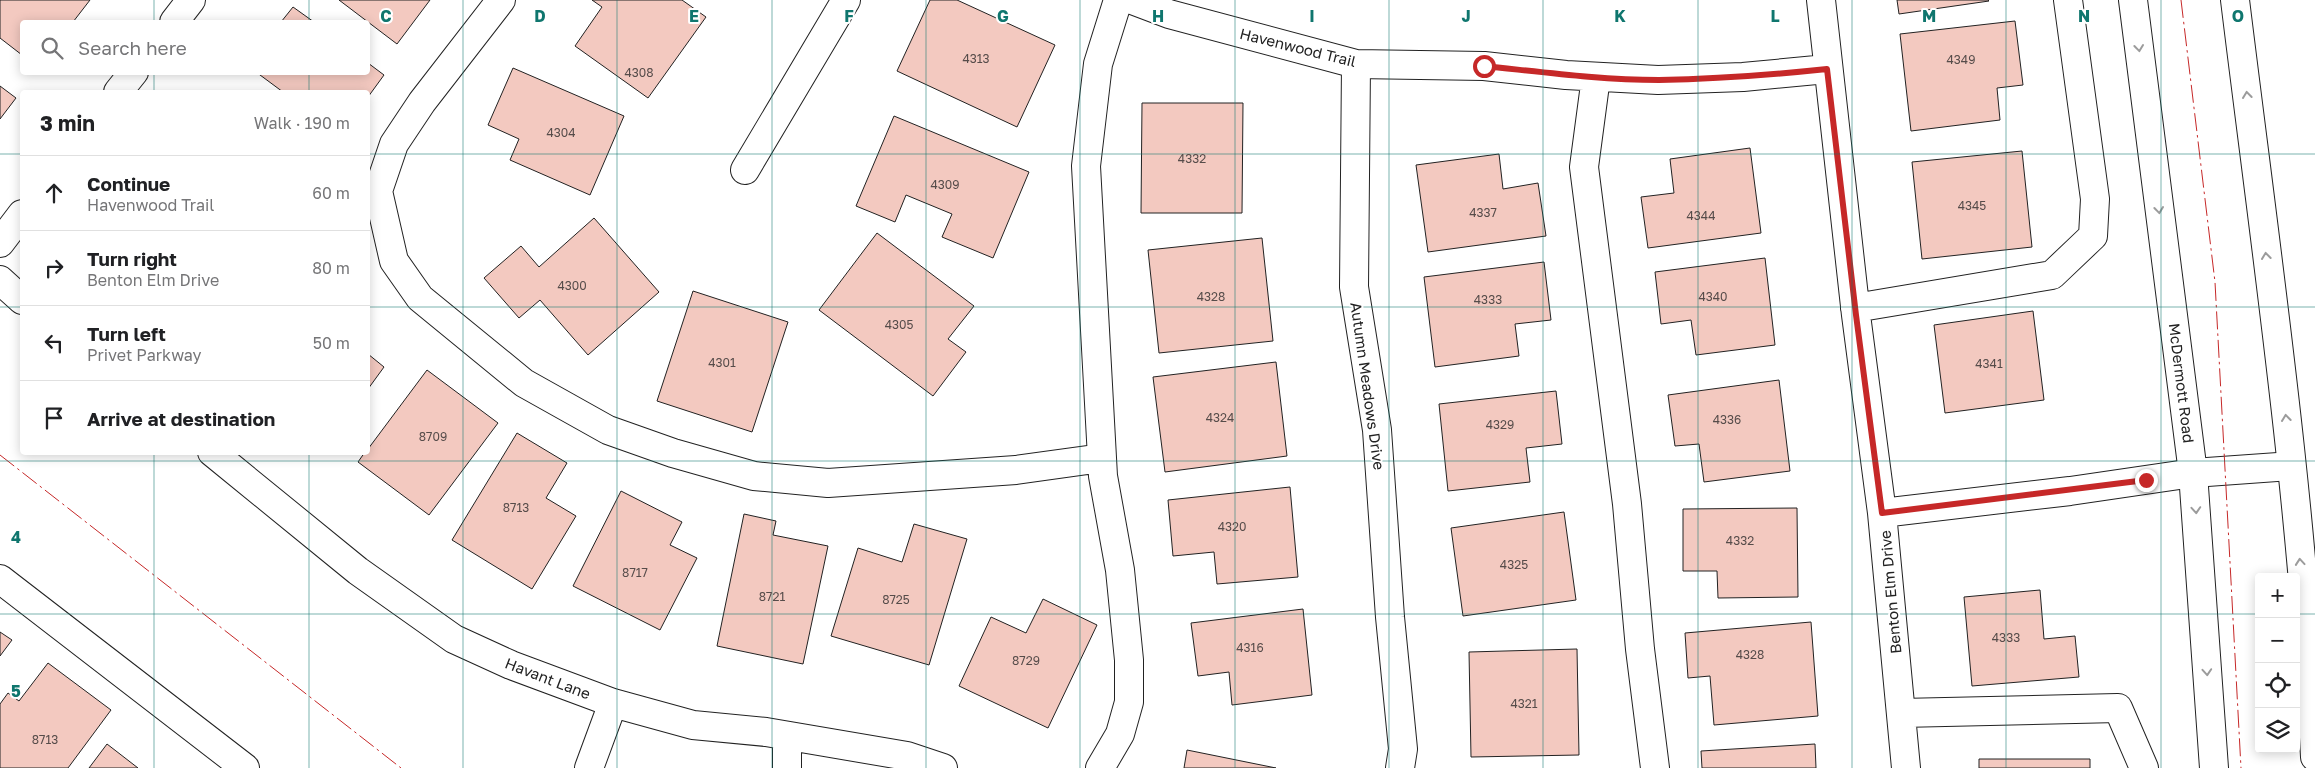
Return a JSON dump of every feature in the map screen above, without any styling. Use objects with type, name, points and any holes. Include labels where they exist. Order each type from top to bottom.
[{"type":"street","points":[[176,20],[191,0]]},
{"type":"street","points":[[501,0],[422,102],[394,144],[378,191],[394,261],[420,298],[524,383],[608,430],[673,453],[754,476],[828,483],[1016,470],[1102,458]]},
{"type":"street","points":[[745,170],[846,0]]},
{"type":"street","points":[[1100,768],[1120,734],[1129,702],[1129,660],[1120,570],[1103,476],[1098,356],[1086,166],[1098,64],[1118,0]]},
{"type":"street","name":"Havenwood Trail","points":[[1132,0],[1169,14],[1356,64],[1484,66],[1658,80],[1743,77],[1827,69]]},
{"type":"street","name":"Benton Elm Drive","points":[[1821,0],[1827,69],[1855,308],[1882,513],[1906,768]]},
{"type":"street","points":[[1855,308],[2052,275],[2093,236],[2095,198],[2068,0]]},
{"type":"street","name":"McDermott Road","points":[[2133,0],[2193,473],[2214,768]]},
{"type":"street","points":[[2235,0],[2292,466],[2312,698],[2315,757]]},
{"type":"street","name":"Autumn Meadows Drive","points":[[1356,64],[1354,287],[1376,430],[1390,617],[1403,749],[1400,768]]},
{"type":"street","points":[[120,90],[132,75]]},
{"type":"street","points":[[1596,76],[1584,167],[1627,504],[1640,649],[1655,768]]},
{"type":"street","points":[[0,243],[20,217]]},
{"type":"street","points":[[0,280],[20,298]]},
{"type":"street","name":"Havant Lane","points":[[216,455],[358,571],[454,639],[511,665],[613,703],[693,725],[787,736],[907,756],[943,768]]},
{"type":"street","points":[[1882,513],[2070,491],[2193,473],[2292,466]]},
{"type":"street","points":[[0,579],[245,768]]},
{"type":"street","points":[[589,768],[613,703]]},
{"type":"street","points":[[1901,713],[2118,708],[2144,768]]},
{"type":"street","points":[[787,736],[787,768]]},
{"type":"building","points":[[0,0],[90,0],[75,20],[20,20],[20,53],[0,38]]},
{"type":"building","points":[[339,0],[430,0],[397,44],[370,24],[370,20],[365,20]]},
{"type":"building","points":[[592,0],[682,0],[706,17],[648,98],[575,46],[602,7]]},
{"type":"building","points":[[930,0],[957,0],[1055,45],[1017,127],[897,71]]},
{"type":"building","points":[[1897,0],[1988,0],[1989,1],[1899,14]]},
{"type":"building","points":[[293,7],[311,20],[283,20]]},
{"type":"building","points":[[2015,21],[2023,85],[1997,88],[2000,120],[1911,131],[1900,34]]},
{"type":"building","points":[[370,64],[384,75],[370,94],[370,90],[280,90],[260,75],[370,75]]},
{"type":"building","points":[[513,68],[624,116],[590,195],[510,160],[519,139],[488,125]]},
{"type":"building","points":[[0,86],[16,98],[0,119]]},
{"type":"building","points":[[1142,103],[1243,103],[1242,213],[1141,213]]},
{"type":"building","points":[[894,116],[1029,172],[993,258],[942,237],[952,214],[906,195],[895,222],[856,206]]},
{"type":"building","points":[[1750,148],[1761,233],[1648,248],[1641,197],[1674,193],[1670,159]]},
{"type":"building","points":[[2022,151],[2032,247],[1922,259],[1912,162]]},
{"type":"building","points":[[1499,154],[1503,189],[1538,183],[1546,236],[1428,252],[1416,165]]},
{"type":"building","points":[[594,218],[659,292],[588,355],[540,300],[519,318],[484,278],[521,246],[539,267]]},
{"type":"building","points":[[877,233],[974,306],[948,339],[966,352],[933,396],[819,310]]},
{"type":"building","points":[[1262,238],[1273,341],[1159,353],[1148,250]]},
{"type":"building","points":[[1765,258],[1775,345],[1696,355],[1691,320],[1661,324],[1655,272]]},
{"type":"building","points":[[1544,262],[1551,320],[1515,324],[1519,356],[1435,367],[1424,277]]},
{"type":"building","points":[[693,291],[788,322],[752,432],[657,401]]},
{"type":"building","points":[[2033,311],[2044,400],[1945,413],[1934,325]]},
{"type":"building","points":[[370,356],[384,367],[370,386]]},
{"type":"building","points":[[1276,362],[1287,456],[1165,472],[1153,377]]},
{"type":"building","points":[[427,370],[498,423],[429,515],[358,462],[363,455],[370,455],[370,446]]},
{"type":"building","points":[[1779,380],[1790,471],[1704,482],[1699,444],[1675,446],[1668,395]]},
{"type":"building","points":[[1556,391],[1562,444],[1526,448],[1530,482],[1448,491],[1439,404]]},
{"type":"building","points":[[517,433],[567,463],[546,498],[576,516],[532,589],[452,540]]},
{"type":"building","points":[[1290,487],[1298,577],[1217,584],[1214,552],[1173,556],[1168,500]]},
{"type":"building","points":[[621,491],[682,522],[670,545],[697,558],[660,630],[573,586]]},
{"type":"building","points":[[1797,508],[1798,597],[1718,598],[1717,571],[1683,571],[1683,509]]},
{"type":"building","points":[[1564,512],[1576,600],[1463,616],[1451,528]]},
{"type":"building","points":[[744,514],[776,521],[773,535],[828,546],[803,664],[717,646]]},
{"type":"building","points":[[914,524],[967,539],[929,665],[831,636],[858,548],[902,562]]},
{"type":"building","points":[[2040,590],[2044,639],[2075,636],[2079,677],[1972,686],[1964,597]]},
{"type":"building","points":[[1043,599],[1097,625],[1048,728],[959,686],[991,617],[1026,633]]},
{"type":"building","points":[[1303,609],[1312,695],[1232,705],[1229,672],[1198,676],[1191,623]]},
{"type":"building","points":[[1811,622],[1818,716],[1714,725],[1710,676],[1688,678],[1685,633]]},
{"type":"building","points":[[0,632],[12,640],[0,656]]},
{"type":"building","points":[[1577,649],[1579,755],[1471,757],[1469,652]]},
{"type":"building","points":[[48,663],[111,710],[68,768],[0,768],[0,704],[8,693],[19,701]]},
{"type":"building","points":[[107,744],[138,768],[89,768]]},
{"type":"building","points":[[1815,744],[1816,768],[1702,768],[1701,751]]},
{"type":"building","points":[[1187,750],[1276,768],[1184,768]]},
{"type":"building","points":[[1979,759],[2090,759],[2090,768],[1979,768]]},
{"type":"power","points":[[2181,0],[2215,282],[2241,768]]},
{"type":"power","points":[[0,455],[401,768]]},
{"type":"route","points":[[1484,66],[1566,75],[1658,80],[1743,77],[1827,69],[1882,513],[2146,480]]}]
